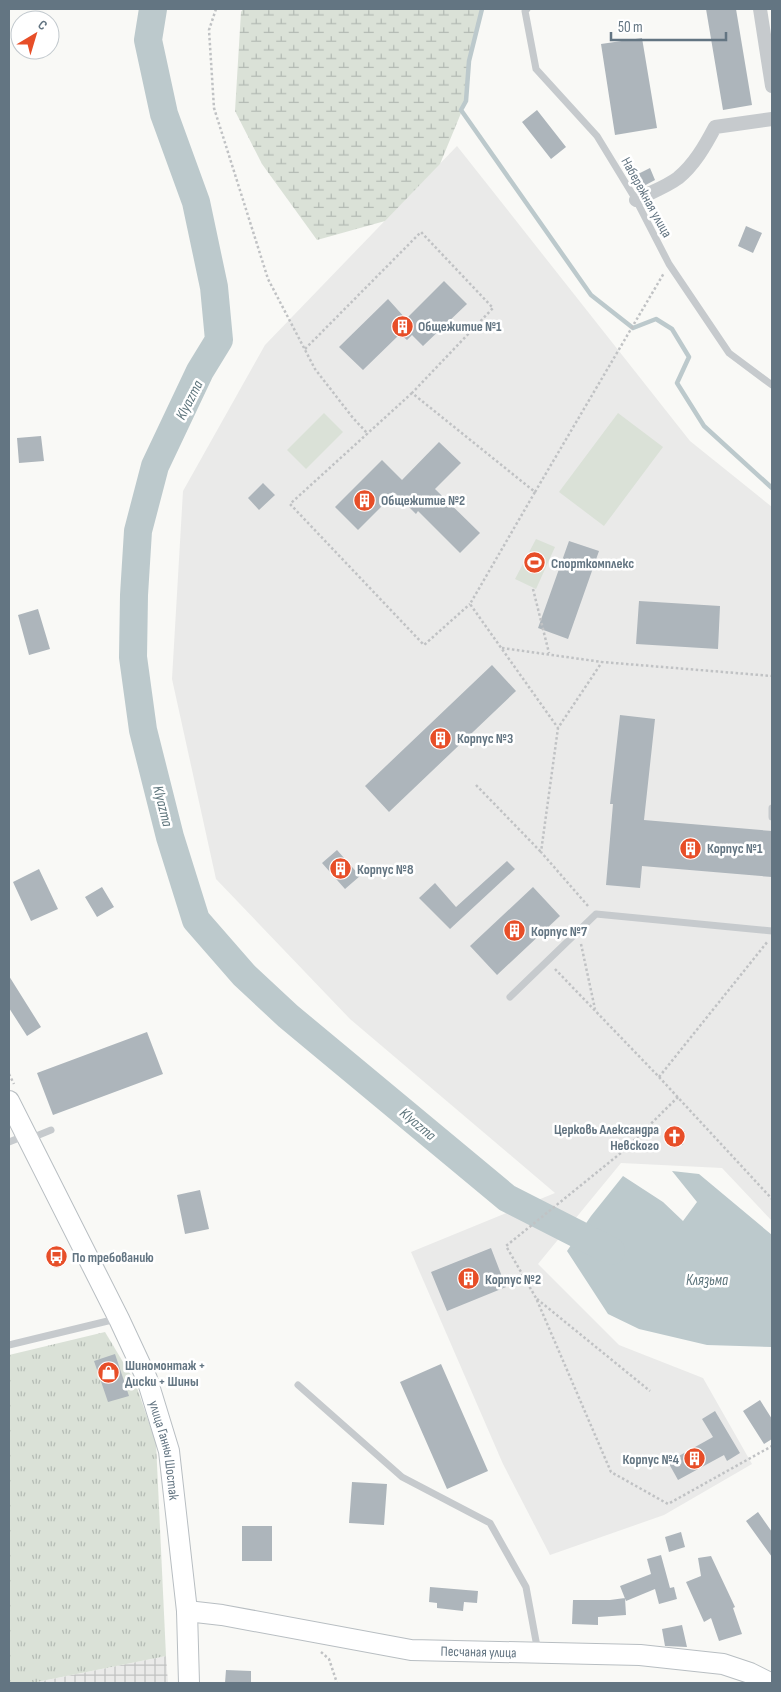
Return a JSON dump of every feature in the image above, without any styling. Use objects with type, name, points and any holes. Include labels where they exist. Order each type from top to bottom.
[{"type":"main road","name":"улица Ганны Шостак","points":[[9,1101],[22,1139],[119,1318],[147,1379],[170,1451],[186,1610],[189,1683]]},
{"type":"main road","name":"Песчаная улица","points":[[186,1610],[412,1650],[640,1655],[723,1664],[750,1673],[770,1683]]},
{"type":"street","points":[[760,9],[772,86]]},
{"type":"street","points":[[636,200],[677,178],[705,146],[715,127],[772,119]]},
{"type":"lane","name":"Набережная улица","points":[[527,9],[525,11],[536,68],[597,136],[636,200],[669,264],[728,353],[772,385]]},
{"type":"lane","points":[[772,808],[772,817]]},
{"type":"lane","points":[[510,998],[596,914],[772,931]]},
{"type":"lane","points":[[22,1139],[51,1130]]},
{"type":"lane","points":[[9,1345],[119,1318]]},
{"type":"lane","points":[[298,1385],[402,1477],[490,1523],[526,1587],[538,1652]]},
{"type":"path","points":[[216,9],[209,30],[214,108],[268,279],[315,369],[353,418],[368,434]]},
{"type":"path","points":[[305,349],[421,232],[493,308],[412,393],[290,504],[424,645],[470,604],[669,264]]},
{"type":"path","points":[[412,393],[535,492]]},
{"type":"path","points":[[533,590],[549,654]]},
{"type":"path","points":[[470,604],[558,728]]},
{"type":"path","points":[[502,648],[602,662],[772,676]]},
{"type":"path","points":[[541,852],[558,728],[602,662]]},
{"type":"path","points":[[476,784],[541,852],[596,914]]},
{"type":"path","points":[[578,932],[595,1011]]},
{"type":"path","points":[[659,1077],[772,935]]},
{"type":"path","points":[[547,961],[678,1097],[772,1199]]},
{"type":"path","points":[[678,1097],[622,1152],[506,1246],[536,1298],[611,1472],[668,1504],[772,1446]]},
{"type":"path","points":[[536,1298],[650,1391]]},
{"type":"shaded area","points":[[457,146],[690,441],[772,507],[772,1221],[722,1168],[621,1163],[538,1264],[619,1345],[703,1378],[752,1464],[664,1515],[550,1555],[503,1464],[411,1252],[555,1193],[350,1019],[216,879],[172,679],[183,491],[265,345]]},
{"type":"shaded area","points":[[166,1656],[168,1683],[32,1683]]},
{"type":"green space","points":[[243,9],[482,9],[469,61],[466,101],[440,164],[385,221],[317,240],[262,164],[235,111],[241,12]]},
{"type":"green space","points":[[324,413],[343,432],[306,469],[287,450]]},
{"type":"green space","points":[[618,413],[663,447],[604,526],[559,492]]},
{"type":"green space","name":"Спорткомплекс","points":[[536,539],[555,547],[536,589],[515,579]]},
{"type":"green space","points":[[105,1332],[135,1382],[156,1443],[166,1656],[32,1683],[9,1683],[9,1355]]},
{"type":"water","name":"Клязьма","points":[[672,1171],[699,1174],[772,1235],[772,1347],[707,1345],[639,1329],[608,1314],[567,1251],[591,1216],[623,1176],[663,1202],[683,1221],[697,1202]]},
{"type":"building","points":[[706,9],[736,9],[752,105],[723,110]]},
{"type":"building","points":[[642,38],[657,128],[615,135],[601,44]]},
{"type":"building","points":[[537,110],[566,147],[551,159],[522,122]]},
{"type":"building","points":[[650,168],[655,180],[640,188],[634,176]]},
{"type":"building","points":[[746,226],[762,233],[753,253],[738,246]]},
{"type":"building","name":"Общежитие №1","points":[[444,281],[467,304],[423,346],[412,335],[407,340],[400,334],[363,370],[339,347],[388,299],[406,319]]},
{"type":"building","points":[[41,436],[44,461],[19,463],[17,438]]},
{"type":"building","name":"Общежитие №2","points":[[439,442],[461,463],[435,489],[480,533],[460,553],[418,511],[416,514],[395,493],[358,530],[335,507],[382,460],[402,480]]},
{"type":"building","points":[[263,483],[275,495],[259,510],[248,498]]},
{"type":"building","points":[[569,541],[599,551],[568,639],[538,628]]},
{"type":"building","points":[[639,601],[720,606],[718,649],[636,644]]},
{"type":"building","points":[[38,609],[50,649],[29,655],[18,615]]},
{"type":"building","name":"Корпус №3","points":[[492,665],[516,691],[389,812],[365,786]]},
{"type":"building","name":"Корпус №1","points":[[620,715],[655,719],[644,820],[772,831],[772,877],[642,866],[640,888],[606,885],[613,804],[610,804]]},
{"type":"building","name":"Корпус №8","points":[[337,850],[360,876],[345,889],[322,863]]},
{"type":"building","points":[[507,861],[515,869],[450,929],[419,898],[435,883],[456,907]]},
{"type":"building","points":[[39,869],[58,909],[31,921],[13,882]]},
{"type":"building","points":[[102,887],[114,907],[97,917],[85,897]]},
{"type":"building","name":"Корпус №7","points":[[533,887],[560,916],[497,975],[470,946]]},
{"type":"building","points":[[9,976],[41,1027],[27,1036],[9,1008]]},
{"type":"building","points":[[147,1032],[163,1074],[53,1115],[37,1073]]},
{"type":"building","name":"Церковь Александра Невского","points":[[668,1129],[685,1131],[683,1145],[666,1143]]},
{"type":"building","points":[[200,1190],[209,1229],[185,1234],[177,1195]]},
{"type":"building","name":"Корпус №2","points":[[491,1248],[506,1287],[447,1311],[431,1272]]},
{"type":"building","name":"Шиномонтаж + Диски + Шины","points":[[115,1354],[129,1396],[108,1402],[94,1361]]},
{"type":"building","points":[[441,1364],[488,1471],[447,1489],[400,1382]]},
{"type":"building","points":[[760,1400],[772,1419],[772,1439],[764,1444],[743,1411]]},
{"type":"building","points":[[715,1411],[740,1453],[727,1461],[724,1455],[678,1480],[668,1462],[713,1437],[702,1419]]},
{"type":"building","points":[[352,1482],[387,1484],[384,1525],[349,1523]]},
{"type":"building","points":[[758,1512],[772,1532],[772,1557],[746,1521]]},
{"type":"building","points":[[242,1526],[272,1526],[272,1561],[242,1561]]},
{"type":"building","points":[[681,1532],[685,1547],[669,1552],[665,1537]]},
{"type":"building","points":[[661,1555],[670,1588],[674,1587],[677,1599],[659,1604],[655,1589],[626,1601],[620,1586],[651,1574],[647,1559]]},
{"type":"building","points":[[711,1556],[735,1607],[733,1608],[742,1634],[719,1641],[711,1618],[704,1622],[686,1582],[701,1576],[698,1558]]},
{"type":"building","points":[[430,1587],[478,1591],[477,1603],[464,1602],[463,1611],[437,1608],[437,1603],[429,1602]]},
{"type":"building","points":[[625,1598],[626,1615],[598,1617],[598,1625],[572,1624],[573,1600]]},
{"type":"building","points":[[682,1625],[687,1647],[665,1646],[662,1629]]},
{"type":"building","points":[[226,1670],[251,1671],[251,1683],[225,1683]]},
{"type":"waterway","name":"Klyazma","points":[[153,9],[148,40],[164,114],[196,202],[214,287],[219,340],[200,371],[155,466],[138,531],[133,657],[143,730],[170,837],[196,920],[244,975],[288,1016],[507,1198],[611,1251]]},
{"type":"waterway","points":[[482,9],[469,61],[466,101],[461,110],[591,295],[633,328],[656,319],[672,329],[689,357],[677,383],[704,426],[772,488]]},
{"type":"place","name":"Общежитие №1","points":[[402,326]]},
{"type":"place","name":"Общежитие №2","points":[[365,500]]},
{"type":"place","name":"Спорткомплекс","points":[[535,563]]},
{"type":"place","name":"Корпус №3","points":[[441,738]]},
{"type":"place","name":"Корпус №1","points":[[691,848]]},
{"type":"place","name":"Корпус №8","points":[[341,869]]},
{"type":"place","name":"Корпус №7","points":[[515,931]]},
{"type":"place","name":"Церковь Александра Невского","points":[[675,1137]]},
{"type":"place","name":"По требованию","points":[[56,1257]]},
{"type":"place","name":"Корпус №2","points":[[469,1279]]},
{"type":"place","name":"Шиномонтаж + Диски + Шины","points":[[109,1373]]},
{"type":"place","name":"Корпус №4","points":[[695,1459]]}]
